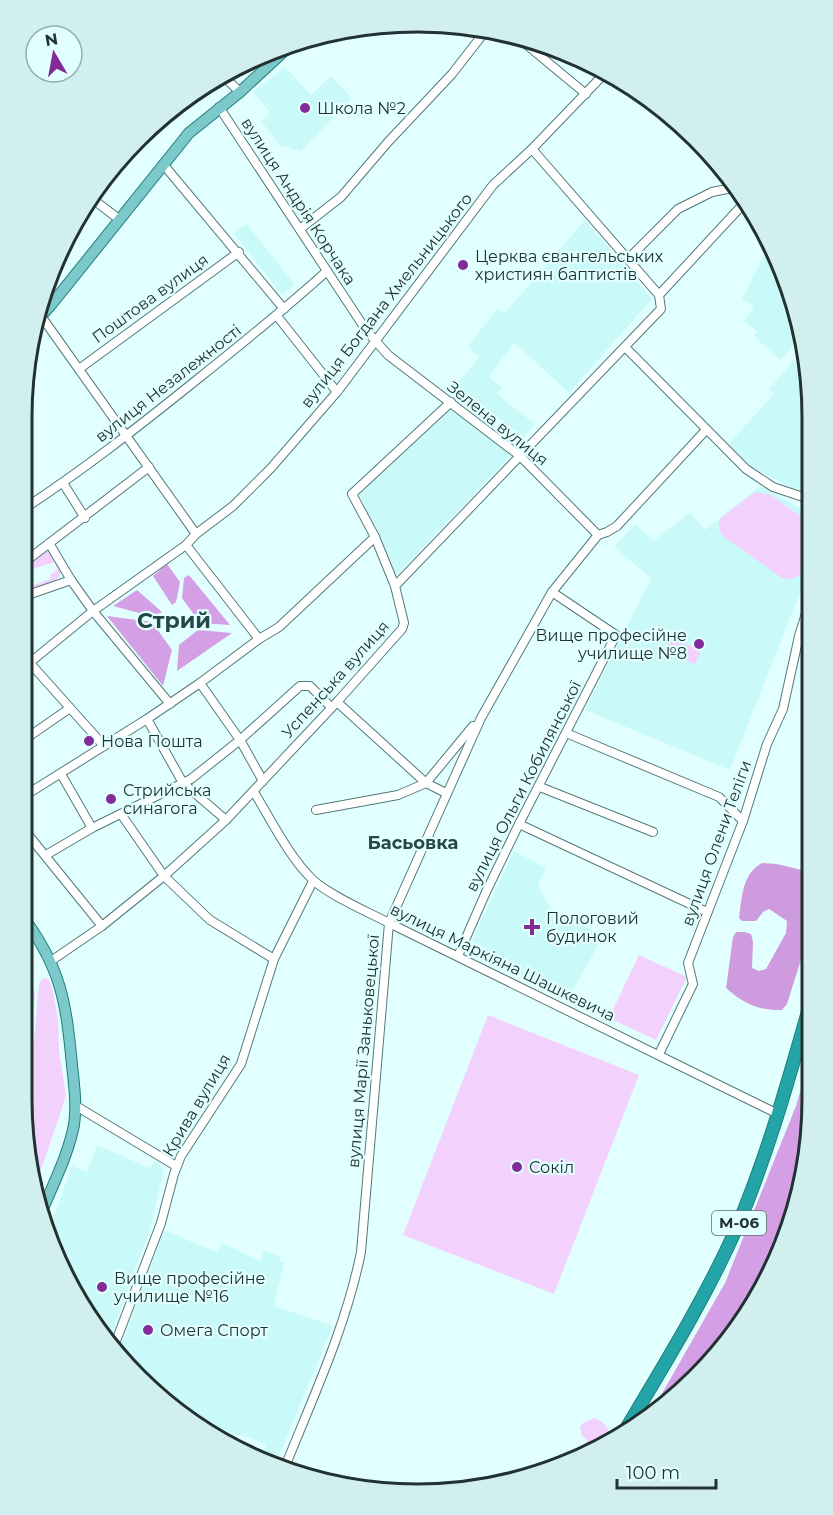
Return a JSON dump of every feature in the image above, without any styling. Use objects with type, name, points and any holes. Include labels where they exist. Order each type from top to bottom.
[{"type":"highway","name":"М-06","points":[[633,1417],[696,1311],[720,1263],[755,1182],[802,1032]]},
{"type":"main road","points":[[47,310],[189,133],[240,92],[277,58]]},
{"type":"main road","points":[[32,932],[51,961],[65,1002],[76,1106],[66,1151],[46,1201]]},
{"type":"street","points":[[300,229],[341,197],[388,142],[452,74],[481,37]]},
{"type":"street","points":[[533,50],[586,94]]},
{"type":"street","name":"вулиця Богдана Хмельницького","points":[[32,660],[93,611],[186,545],[196,534],[233,506],[271,468],[337,392],[493,185],[532,149],[600,78]]},
{"type":"street","points":[[228,81],[240,92]]},
{"type":"street","name":"вулиця Андрія Корчака","points":[[219,107],[366,330],[375,340]]},
{"type":"street","points":[[451,402],[352,494],[375,537],[395,586],[661,309],[659,294],[532,149]]},
{"type":"street","points":[[163,164],[239,252],[284,309]]},
{"type":"street","points":[[628,259],[678,209],[712,192],[727,189]]},
{"type":"street","points":[[97,202],[120,220]]},
{"type":"street","points":[[659,294],[740,208]]},
{"type":"street","name":"Поштова вулиця","points":[[79,369],[239,252]]},
{"type":"street","name":"вулиця Незалежності","points":[[32,503],[127,436],[277,316],[327,271]]},
{"type":"street","points":[[277,316],[337,392]]},
{"type":"street","points":[[43,327],[79,369],[196,534]]},
{"type":"street","name":"Зелена вулиця","points":[[375,340],[388,355],[520,456],[598,534]]},
{"type":"street","points":[[625,347],[746,469],[762,481],[787,493],[802,497]]},
{"type":"street","points":[[598,534],[617,526],[706,430]]},
{"type":"street","points":[[32,556],[149,467]]},
{"type":"street","points":[[63,483],[85,518]]},
{"type":"street","name":"вулиця Марії Заньковецької","points":[[287,1461],[345,1317],[361,1252],[389,923],[484,712],[552,592],[598,534]]},
{"type":"street","points":[[32,791],[171,704],[259,639],[279,627],[375,537]]},
{"type":"street","points":[[49,543],[93,611],[171,704]]},
{"type":"street","points":[[186,545],[259,639]]},
{"type":"street","points":[[32,594],[71,580]]},
{"type":"street","name":"Успенська вулиця","points":[[51,961],[102,926],[164,876],[226,820],[334,705],[402,629],[404,623],[395,586]]},
{"type":"street","name":"вулиця Ольги Кобилянської","points":[[458,957],[519,824],[616,635],[552,592]]},
{"type":"street","name":"вулиця Олени Теліги","points":[[659,1054],[693,984],[688,963],[743,821],[767,744],[783,709],[802,626]]},
{"type":"street","points":[[32,662],[104,746]]},
{"type":"street","points":[[200,683],[240,740],[263,781]]},
{"type":"street","points":[[46,855],[92,828],[191,779],[240,740],[300,686],[310,686],[426,783],[446,793]]},
{"type":"street","points":[[32,734],[70,708]]},
{"type":"street","points":[[316,810],[398,795],[426,783],[484,712]]},
{"type":"street","points":[[147,719],[183,783],[226,820]]},
{"type":"street","points":[[567,733],[719,797],[743,821]]},
{"type":"street","points":[[61,774],[92,828]]},
{"type":"street","points":[[540,787],[653,832]]},
{"type":"street","name":"вулиця Маркіяна Шашкевича","points":[[254,792],[296,860],[314,880],[389,923],[778,1114]]},
{"type":"street","points":[[121,814],[164,876],[210,920],[274,959]]},
{"type":"street","points":[[519,824],[707,912]]},
{"type":"street","points":[[32,839],[102,926]]},
{"type":"street","name":"Крива вулиця","points":[[117,1340],[161,1223],[180,1156],[241,1064],[274,959],[314,880]]},
{"type":"street","points":[[76,1106],[177,1166]]},
{"type":"shaded area","name":"Школа №2","points":[[285,67],[311,95],[331,76],[352,98],[301,151],[291,149],[287,145],[282,148],[261,121],[269,114],[269,111],[253,92]]},
{"type":"shaded area","points":[[585,220],[652,299],[569,393],[514,342],[489,377],[502,387],[497,394],[535,424],[524,437],[455,387],[479,357],[468,346],[497,309],[504,314]]},
{"type":"shaded area","points":[[247,224],[295,285],[282,295],[234,233]]},
{"type":"shaded area","points":[[765,253],[781,293],[794,343],[780,360],[754,336],[757,331],[744,321],[754,306],[742,299]]},
{"type":"shaded area","points":[[793,361],[798,364],[802,416],[802,491],[794,489],[752,467],[729,443],[774,394],[769,389]]},
{"type":"shaded area","points":[[450,407],[511,456],[396,575],[359,493]]},
{"type":"shaded area","name":"Вище професійне училище №8","points":[[760,486],[802,509],[802,588],[730,770],[585,710],[651,578],[614,547],[635,524],[654,541],[690,512],[705,530]]},
{"type":"shaded area","points":[[757,492],[771,495],[802,518],[802,572],[796,577],[782,578],[723,536],[720,531],[719,524],[722,517]]},
{"type":"shaded area","points":[[46,551],[51,553],[61,571],[59,576],[45,586],[32,589],[32,586],[51,579],[50,575],[57,570],[55,562],[32,569],[32,560]]},
{"type":"shaded area","points":[[167,564],[180,582],[176,602],[172,605],[153,576]]},
{"type":"shaded area","points":[[189,575],[230,625],[200,623],[182,598],[184,578]]},
{"type":"shaded area","points":[[137,590],[162,612],[154,617],[113,606]]},
{"type":"shaded area","points":[[107,616],[152,622],[172,650],[163,686]]},
{"type":"shaded area","points":[[198,630],[232,633],[177,671],[179,645]]},
{"type":"shaded area","points":[[670,638],[701,650],[695,664],[665,652]]},
{"type":"shaded area","name":"Пологовий будинок","points":[[514,851],[546,868],[538,886],[552,910],[603,936],[569,998],[468,949]]},
{"type":"shaded area","points":[[762,863],[802,870],[802,956],[787,1004],[782,1010],[752,1005],[738,998],[726,988],[733,937],[736,932],[751,934],[752,968],[759,971],[766,969],[786,933],[787,921],[769,909],[763,912],[756,921],[742,921],[739,918],[742,894],[750,873]]},
{"type":"shaded area","points":[[639,955],[687,977],[656,1040],[609,1018]]},
{"type":"shaded area","points":[[48,978],[53,990],[66,1096],[39,1175],[32,1124],[32,1041],[34,1042],[39,984],[42,979]]},
{"type":"shaded area","points":[[32,986],[35,993],[32,1029]]},
{"type":"shaded area","name":"Сокіл","points":[[488,1015],[639,1075],[554,1294],[403,1235]]},
{"type":"shaded area","points":[[802,1085],[801,1124],[794,1174],[781,1222],[762,1269],[722,1333],[689,1371],[661,1396],[725,1283],[796,1106]]},
{"type":"shaded area","name":"Вище професійне училище №16","points":[[97,1145],[150,1168],[155,1161],[164,1169],[150,1229],[112,1334],[71,1269],[52,1222],[72,1166],[87,1172]]},
{"type":"shaded area","points":[[164,1230],[216,1252],[222,1243],[260,1261],[264,1251],[280,1256],[279,1261],[284,1263],[274,1306],[333,1326],[278,1457],[264,1452],[266,1444],[225,1433],[182,1404],[144,1371],[121,1345]]},
{"type":"shaded area","points":[[594,1418],[604,1423],[609,1432],[584,1445],[587,1440],[582,1436],[580,1427]]},
{"type":"place","name":"Школа №2","points":[[305,108]]},
{"type":"place","name":"Церква євангельських християн баптистів","points":[[463,265]]},
{"type":"place","name":"Вище професійне училище №8","points":[[699,644]]},
{"type":"place","name":"Нова Пошта","points":[[89,741]]},
{"type":"place","name":"Стрийська синагога","points":[[111,799]]},
{"type":"place","name":"Пологовий будинок","points":[[532,927]]},
{"type":"place","name":"Сокіл","points":[[517,1167]]},
{"type":"place","name":"Вище професійне училище №16","points":[[102,1287]]},
{"type":"place","name":"Омега Спорт","points":[[148,1330]]},
{"type":"district","name":"Стрий","points":[[174,620]]},
{"type":"district","name":"Басьовка","points":[[413,843]]}]
